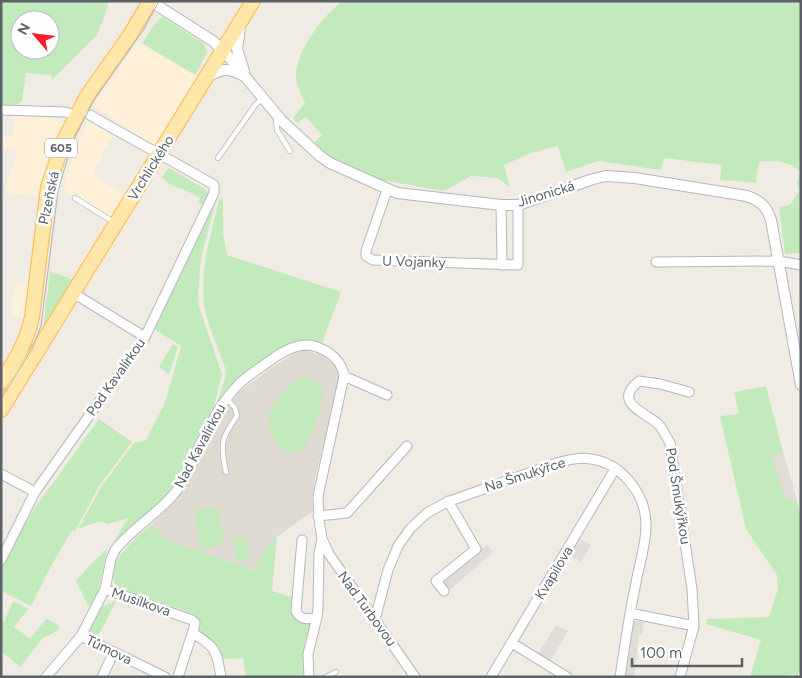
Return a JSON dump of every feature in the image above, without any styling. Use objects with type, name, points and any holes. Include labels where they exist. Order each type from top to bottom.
[{"type":"main road","name":"Plzeňská","points":[[1,382],[20,353],[28,336],[48,187],[64,140],[87,96],[130,35],[150,1]]},
{"type":"main road","name":"Vrchlického","points":[[1,410],[253,1]]},
{"type":"street","name":"Jinonická","points":[[150,1],[210,39],[246,76],[275,114],[320,156],[346,171],[387,190],[404,195],[518,205],[606,176],[635,178],[747,196],[757,200],[765,206],[770,215],[801,385]]},
{"type":"street","points":[[242,20],[238,33],[237,49],[246,76]]},
{"type":"street","points":[[205,78],[220,70],[234,70],[246,76]]},
{"type":"street","points":[[1,110],[65,112],[76,115]]},
{"type":"street","points":[[90,115],[159,154]]},
{"type":"street","name":"Pod Kavalírkou","points":[[1,560],[35,492],[145,337],[212,199],[214,185],[159,154]]},
{"type":"street","name":"U Vojanky","points":[[387,190],[366,251],[366,256],[373,260],[502,265]]},
{"type":"street","points":[[501,205],[502,265],[518,265],[518,205]]},
{"type":"street","points":[[656,262],[779,261],[801,265]]},
{"type":"street","points":[[73,294],[145,337]]},
{"type":"street","name":"Nad Kavalírkou","points":[[105,589],[111,559],[115,550],[170,498],[180,486],[205,434],[226,398],[246,378],[279,355],[297,346],[310,345],[325,351],[337,359],[343,367],[344,376]]},
{"type":"street","points":[[344,376],[387,395]]},
{"type":"street","name":"Nad Turbovou","points":[[344,376],[320,487],[318,516],[322,539],[338,569],[415,677]]},
{"type":"street","name":"Pod Šmukýřkou","points":[[680,677],[694,626],[692,589],[670,443],[660,425],[632,406],[628,399],[633,385],[639,381],[660,384],[689,392]]},
{"type":"street","points":[[318,516],[347,513],[407,446]]},
{"type":"street","name":"Na Šmukýřce","points":[[375,619],[388,570],[398,546],[410,529],[427,513],[448,501],[557,463],[573,459],[590,459],[606,463],[626,477],[641,500],[646,524],[620,677]]},
{"type":"street","name":"Kvapilova","points":[[491,677],[615,469]]},
{"type":"street","points":[[1,474],[35,492]]},
{"type":"street","points":[[444,590],[436,581],[476,549],[448,501]]},
{"type":"street","name":"Nad Turbovou","points":[[309,677],[308,654],[316,617],[320,545],[322,539]]},
{"type":"street","points":[[302,540],[296,611],[303,619],[316,617]]},
{"type":"street","name":"Musílkova","points":[[46,677],[81,636],[105,589],[192,620],[195,623],[193,632]]},
{"type":"street","points":[[630,613],[694,626]]},
{"type":"street","points":[[178,677],[193,632],[216,652],[221,677]]},
{"type":"street","name":"Tůmova","points":[[81,636],[165,677]]},
{"type":"street","points":[[512,643],[566,677]]},
{"type":"street","points":[[102,677],[114,652]]},
{"type":"street","points":[[547,677],[551,668]]},
{"type":"lane","points":[[218,158],[256,104],[263,98]]},
{"type":"lane","points":[[275,114],[277,130],[290,151]]},
{"type":"lane","points":[[75,198],[116,224]]},
{"type":"lane","points":[[226,398],[235,408],[237,416],[224,434],[222,444],[226,472]]},
{"type":"lane","points":[[326,677],[336,672]]},
{"type":"lane","points":[[799,677],[801,672]]},
{"type":"shaded area","points":[[138,42],[198,77],[155,146],[93,106]]},
{"type":"shaded area","points":[[14,115],[56,119],[65,123],[47,172],[41,196],[6,193],[17,152],[11,149],[3,149],[3,136],[13,136]]},
{"type":"shaded area","points":[[88,121],[113,136],[95,168],[94,175],[124,195],[110,218],[64,190],[67,171]]},
{"type":"shaded area","points":[[15,284],[31,285],[28,321],[10,315]]},
{"type":"shaded area","points":[[305,350],[323,356],[336,366],[340,379],[315,478],[312,497],[313,511],[267,544],[256,570],[164,540],[152,524],[173,504],[186,486],[212,434],[238,393],[296,352]]},
{"type":"shaded area","points":[[783,452],[796,496],[796,499],[786,501],[772,456]]},
{"type":"shaded area","points":[[578,537],[591,545],[581,562],[568,554]]},
{"type":"shaded area","points":[[487,545],[493,552],[450,590],[442,582]]},
{"type":"shaded area","points":[[632,620],[644,622],[642,635],[639,635],[634,677],[624,677]]},
{"type":"shaded area","points":[[556,625],[568,631],[549,663],[537,655]]},
{"type":"green space","points":[[1,1],[109,1],[96,36],[52,80],[51,75],[26,73],[22,101],[15,106],[1,105]]},
{"type":"green space","points":[[343,1],[801,1],[801,172],[787,164],[765,161],[759,162],[756,183],[720,180],[722,165],[664,158],[661,170],[598,161],[566,172],[558,146],[531,153],[504,165],[510,188],[498,178],[471,176],[444,191],[376,179],[333,159],[314,143],[322,135],[306,117],[297,123],[293,118],[305,103],[296,79],[297,66],[301,56],[319,24]]},
{"type":"green space","points":[[163,17],[204,44],[207,53],[195,75],[142,43],[157,21]]},
{"type":"green space","points":[[169,168],[205,189],[208,194],[203,205],[198,202],[200,198],[164,180],[162,177]]},
{"type":"green space","points":[[801,173],[801,253],[785,254],[779,207],[790,205],[800,190],[796,183]]},
{"type":"green space","points":[[223,198],[223,232],[227,255],[341,292],[322,343],[306,340],[290,343],[244,376],[218,405],[226,375],[204,305],[203,278],[219,199]]},
{"type":"green space","points":[[216,202],[201,258],[198,293],[199,307],[222,374],[214,406],[215,409],[203,426],[185,466],[169,493],[146,516],[113,543],[128,518],[107,524],[101,521],[79,528],[101,487],[134,443],[146,440],[165,403],[181,346],[154,329]]},
{"type":"green space","points":[[50,272],[73,280],[43,330]]},
{"type":"green space","points":[[173,344],[178,347],[169,374],[159,367]]},
{"type":"green space","points":[[306,377],[314,379],[321,385],[323,391],[321,402],[314,428],[306,446],[299,451],[287,452],[275,441],[269,414],[292,383]]},
{"type":"green space","points":[[766,386],[783,452],[772,456],[786,500],[796,499],[801,516],[801,669],[797,677],[791,673],[791,677],[750,677],[761,640],[706,624],[707,619],[769,617],[778,589],[777,575],[746,529],[720,416],[739,414],[734,392]]},
{"type":"green space","points":[[99,419],[132,442],[99,486],[75,531],[72,530],[50,568],[31,606],[1,591],[1,568],[27,519]]},
{"type":"green space","points":[[217,507],[225,544],[201,549],[194,511]]},
{"type":"green space","points":[[152,524],[165,540],[255,570],[267,544],[277,537],[272,591],[292,597],[298,620],[303,623],[311,623],[304,644],[305,677],[246,677],[243,658],[224,659],[216,648],[199,633],[198,619],[194,614],[117,587],[113,579],[113,570],[117,561],[130,544]]},
{"type":"green space","points":[[246,536],[250,557],[237,560],[232,539]]},
{"type":"green space","points":[[107,549],[98,592],[89,607],[76,581]]},
{"type":"green space","points":[[13,601],[28,609],[14,627],[30,639],[46,619],[57,624],[60,629],[42,639],[20,667],[1,651],[1,621],[4,622]]},
{"type":"green space","points":[[116,601],[100,633],[95,637],[88,635],[87,631],[102,605],[104,606]]},
{"type":"tram line","points":[[1,399],[32,349],[41,326],[58,191],[72,143],[94,100],[144,29],[159,1]]}]
